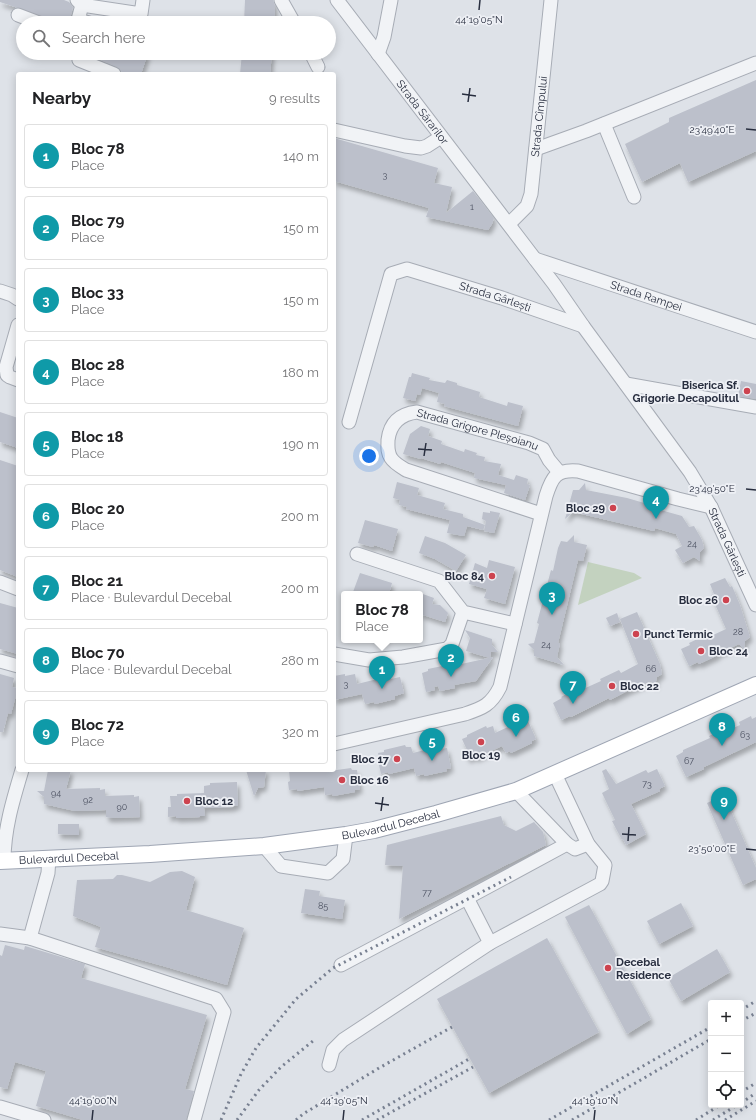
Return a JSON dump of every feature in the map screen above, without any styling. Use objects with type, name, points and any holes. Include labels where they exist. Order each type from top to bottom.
[{"type":"main road","name":"Bulevardul Decebal","points":[[2,861],[150,854],[264,846],[374,830],[516,791],[756,685]]},
{"type":"street","points":[[141,16],[143,0]]},
{"type":"street","points":[[281,0],[290,16]]},
{"type":"street","name":"Strada Sărarilor","points":[[337,0],[509,224]]},
{"type":"street","points":[[378,54],[384,37],[392,0]]},
{"type":"street","name":"Strada Cîmpului","points":[[509,224],[527,206],[531,194],[551,0]]},
{"type":"street","points":[[80,16],[79,2],[133,16]]},
{"type":"street","points":[[79,60],[109,72]]},
{"type":"street","points":[[314,60],[318,67]]},
{"type":"street","points":[[536,149],[604,124],[756,63]]},
{"type":"street","points":[[604,124],[634,197]]},
{"type":"street","points":[[336,130],[420,148],[427,146],[441,137]]},
{"type":"street","name":"Strada Gârlești","points":[[509,224],[690,472],[711,507],[756,605]]},
{"type":"street","name":"Strada Rampei","points":[[535,259],[756,332]]},
{"type":"street","name":"Strada Gârlești","points":[[349,422],[391,274],[407,269],[502,298],[583,326]]},
{"type":"street","points":[[0,291],[16,298]]},
{"type":"street","points":[[16,333],[6,367],[3,372],[16,379]]},
{"type":"street","points":[[626,384],[756,407]]},
{"type":"street","name":"Strada Grigore Pleșoianu","points":[[541,514],[406,470],[392,460],[387,450],[389,433],[396,421],[408,413],[417,412],[536,446],[543,449],[549,460],[559,472]]},
{"type":"street","points":[[336,744],[465,714],[483,708],[495,696],[500,687],[541,514],[551,481],[559,472],[568,470],[578,471],[711,507]]},
{"type":"street","points":[[357,554],[439,582],[463,612],[515,624]]},
{"type":"street","points":[[0,582],[16,587]]},
{"type":"street","points":[[336,654],[369,660],[403,657],[447,649],[452,644],[463,612]]},
{"type":"street","points":[[0,661],[16,665]]},
{"type":"street","points":[[2,861],[9,813],[21,772]]},
{"type":"street","points":[[329,1065],[333,1050],[343,1040],[490,943],[600,884],[604,877],[606,865],[588,844],[555,774]]},
{"type":"street","points":[[516,791],[567,844],[575,849],[588,844]]},
{"type":"street","points":[[264,846],[281,866],[328,873],[343,858],[346,835]]},
{"type":"street","points":[[341,965],[567,844]]},
{"type":"street","points":[[30,938],[48,873],[49,858]]},
{"type":"street","points":[[467,898],[490,943]]},
{"type":"street","points":[[0,934],[30,938],[216,1000],[224,1012],[194,1120]]},
{"type":"street","points":[[0,1107],[35,1119]]},
{"type":"green space","points":[[588,562],[634,573],[642,578],[578,605]]},
{"type":"building","points":[[0,0],[64,0],[69,2],[73,7],[71,16],[42,16],[0,2]]},
{"type":"building","points":[[245,0],[273,0],[275,6],[274,16],[244,16]]},
{"type":"building","points":[[101,60],[146,60],[142,72],[122,72],[117,67]]},
{"type":"building","points":[[241,60],[271,60],[270,72],[240,72]]},
{"type":"building","points":[[756,80],[756,151],[688,182],[680,163],[642,182],[625,144],[669,122],[669,118]]},
{"type":"building","points":[[336,139],[438,168],[434,183],[452,187],[446,213],[473,191],[494,218],[488,230],[426,217],[429,208],[336,182]]},
{"type":"building","points":[[412,373],[430,378],[429,380],[445,383],[447,380],[457,383],[457,385],[480,392],[479,397],[507,406],[508,402],[523,406],[518,426],[444,406],[445,404],[437,402],[439,393],[422,388],[420,395],[417,394],[415,401],[403,398],[409,377],[411,377]]},
{"type":"building","name":"Biserica Sf. Grigorie Decapolitul","points":[[741,381],[756,384],[756,399],[738,396]]},
{"type":"building","points":[[0,412],[16,417],[16,447],[0,442]]},
{"type":"building","points":[[421,426],[430,429],[428,436],[442,441],[441,444],[464,452],[465,449],[477,453],[476,455],[485,457],[484,461],[501,464],[498,475],[514,480],[516,475],[528,479],[527,484],[530,485],[525,500],[504,493],[506,485],[474,478],[475,473],[441,462],[440,464],[403,454],[410,434]]},
{"type":"building","points":[[0,460],[16,465],[16,576],[0,570]]},
{"type":"building","points":[[397,482],[419,488],[417,495],[445,503],[443,509],[463,514],[463,517],[485,525],[483,530],[467,526],[464,536],[447,533],[450,520],[406,509],[407,507],[399,505],[400,500],[393,498]]},
{"type":"building","points":[[585,483],[586,490],[627,498],[682,516],[689,527],[694,526],[702,540],[704,548],[700,552],[700,561],[694,557],[683,563],[675,550],[682,546],[676,534],[655,528],[654,531],[573,512],[565,519],[573,490],[579,490]]},
{"type":"building","points":[[490,511],[500,513],[494,533],[484,531],[486,521],[482,519],[483,512],[490,513]]},
{"type":"building","points":[[365,520],[398,529],[392,551],[374,545],[373,547],[358,543]]},
{"type":"building","points":[[574,535],[574,542],[587,545],[583,561],[578,560],[558,643],[560,643],[557,657],[564,665],[534,656],[534,650],[528,644],[534,643],[539,624],[537,623],[551,570],[553,571],[558,548],[561,541],[567,542]]},
{"type":"building","points":[[425,536],[445,543],[466,555],[456,571],[435,559],[419,553]]},
{"type":"building","name":"Bloc 84","points":[[489,560],[515,567],[505,604],[484,598],[487,589],[469,584],[475,563],[487,568]]},
{"type":"building","points":[[360,573],[392,583],[390,591],[353,591]]},
{"type":"building","points":[[725,578],[730,587],[732,586],[740,605],[750,637],[745,641],[744,649],[739,644],[699,664],[698,662],[689,666],[681,649],[690,645],[689,643],[708,634],[709,637],[726,629],[711,595],[714,594],[710,584]]},
{"type":"building","points":[[423,594],[434,598],[432,604],[440,605],[448,613],[445,622],[423,615]]},
{"type":"building","points":[[0,603],[16,607],[16,653],[0,649]]},
{"type":"building","points":[[637,612],[660,664],[662,674],[657,677],[655,686],[651,681],[610,700],[609,698],[571,717],[570,716],[561,720],[553,703],[562,698],[561,697],[580,687],[581,690],[601,681],[600,679],[619,670],[621,673],[638,664],[620,619]]},
{"type":"building","points":[[617,613],[620,622],[610,626],[606,618]]},
{"type":"building","points":[[465,630],[492,639],[492,645],[498,652],[491,652],[490,658],[466,651],[470,638]]},
{"type":"building","points":[[493,657],[476,681],[454,685],[455,688],[440,691],[438,686],[434,687],[435,690],[426,692],[422,673],[428,671],[428,669],[447,665],[448,667]]},
{"type":"building","points":[[0,674],[14,678],[12,687],[16,688],[16,695],[11,714],[8,713],[3,732],[0,732]]},
{"type":"building","points":[[355,674],[357,684],[390,676],[391,679],[400,677],[404,693],[395,696],[395,699],[375,704],[374,702],[365,704],[362,694],[336,700],[336,676]]},
{"type":"building","points":[[751,716],[752,719],[756,717],[756,742],[686,777],[676,756],[683,752],[683,750],[710,738],[709,736],[721,730],[722,733],[740,725],[739,722]]},
{"type":"building","points":[[521,721],[522,723],[528,721],[536,739],[532,741],[532,743],[511,753],[510,751],[506,753],[502,746],[476,758],[475,756],[468,759],[464,751],[467,750],[462,739],[467,737],[467,735],[486,726],[487,728],[493,726],[495,733]]},
{"type":"building","points":[[405,745],[406,747],[411,747],[413,753],[440,746],[441,749],[447,748],[451,768],[446,769],[447,771],[424,776],[424,774],[416,776],[414,768],[389,774],[388,772],[381,774],[379,765],[381,764],[378,753]]},
{"type":"building","points":[[351,768],[352,770],[357,770],[360,789],[355,790],[355,792],[333,796],[332,794],[325,795],[324,787],[297,791],[297,789],[289,790],[289,772],[336,772],[336,770]]},
{"type":"building","points":[[606,769],[616,784],[646,770],[648,773],[657,769],[665,786],[659,789],[660,791],[631,804],[646,834],[626,845],[612,821],[615,820],[602,793],[609,789],[602,771]]},
{"type":"building","points":[[48,772],[70,772],[66,789],[100,788],[100,790],[105,789],[105,796],[139,796],[140,817],[111,818],[106,817],[106,810],[75,811],[44,804],[44,797],[37,791],[44,791]]},
{"type":"building","points":[[247,772],[266,772],[264,787],[258,788],[254,796]]},
{"type":"building","points":[[237,782],[238,805],[233,807],[204,808],[205,816],[200,817],[168,817],[168,807],[171,807],[170,796],[177,796],[177,794],[204,793],[204,786],[210,785],[210,783]]},
{"type":"building","points":[[724,795],[756,868],[756,879],[743,885],[707,803]]},
{"type":"building","points":[[501,816],[504,825],[516,831],[534,822],[543,832],[546,845],[399,919],[403,866],[385,865],[387,845]]},
{"type":"building","points":[[58,824],[79,824],[79,835],[58,834]]},
{"type":"building","points":[[182,871],[195,877],[186,910],[244,928],[227,985],[95,947],[101,927],[73,916],[77,880],[113,879],[117,875],[122,875],[150,882],[170,872]]},
{"type":"building","points":[[305,889],[320,891],[319,896],[345,900],[342,919],[301,913]]},
{"type":"building","name":"Decebal Residence","points":[[681,903],[693,926],[659,944],[647,921]]},
{"type":"building","name":"Decebal Residence","points":[[589,905],[651,1019],[627,1034],[565,917]]},
{"type":"building","points":[[547,938],[599,1032],[489,1093],[437,999]]},
{"type":"building","points":[[5,945],[24,950],[25,946],[85,964],[81,978],[207,1015],[185,1089],[194,1091],[186,1120],[83,1120],[36,1106],[46,1071],[15,1062],[7,1089],[0,1087],[0,955],[2,956]]},
{"type":"building","name":"Decebal Residence","points":[[717,949],[730,972],[681,1001],[668,978]]},
{"type":"railway","points":[[221,1120],[241,1074],[256,1048],[296,999],[333,968],[511,877]]},
{"type":"railway","points":[[744,1008],[756,1001]]},
{"type":"railway","points":[[744,1019],[756,1013]]},
{"type":"railway","points":[[296,1120],[303,1114],[379,1068],[452,1027]]},
{"type":"railway","points":[[549,1120],[708,1029]]},
{"type":"railway","points":[[237,1120],[259,1090],[281,1067],[313,1041]]},
{"type":"railway","points":[[572,1120],[708,1041]]},
{"type":"railway","points":[[362,1120],[469,1059]]},
{"type":"railway","points":[[377,1120],[473,1067]]},
{"type":"railway","points":[[744,1090],[756,1083]]},
{"type":"railway","points":[[744,1101],[756,1093]]},
{"type":"railway","points":[[725,1120],[756,1101]]},
{"type":"railway","points":[[696,1120],[715,1108]]},
{"type":"railway","points":[[713,1120],[732,1108]]},
{"type":"place","name":"Biserica Sf. Grigorie Decapolitul","points":[[747,391]]},
{"type":"place","name":"Bloc 29","points":[[613,508]]},
{"type":"place","name":"Bloc 28","points":[[656,519]]},
{"type":"place","name":"Bloc 84","points":[[492,576]]},
{"type":"place","name":"Bloc 26","points":[[726,600]]},
{"type":"place","name":"Bloc 33","points":[[552,615]]},
{"type":"place","name":"Punct Termic","points":[[636,634]]},
{"type":"place","name":"Bloc 24","points":[[701,651]]},
{"type":"place","name":"Bloc 79","points":[[451,677]]},
{"type":"place","name":"Bloc 22","points":[[612,686]]},
{"type":"place","name":"Bloc 78","points":[[382,689]]},
{"type":"place","name":"Bloc 21","points":[[573,704]]},
{"type":"place","name":"Bloc 20","points":[[516,737]]},
{"type":"place","name":"Bloc 19","points":[[481,742]]},
{"type":"place","name":"Bloc 70","points":[[722,746]]},
{"type":"place","name":"Bloc 17","points":[[397,759]]},
{"type":"place","name":"Bloc 18","points":[[432,761]]},
{"type":"place","name":"Bloc 16","points":[[342,780]]},
{"type":"place","name":"Bloc 12","points":[[187,801]]},
{"type":"place","name":"Bloc 72","points":[[724,820]]},
{"type":"place","name":"Decebal Residence","points":[[608,968]]}]
